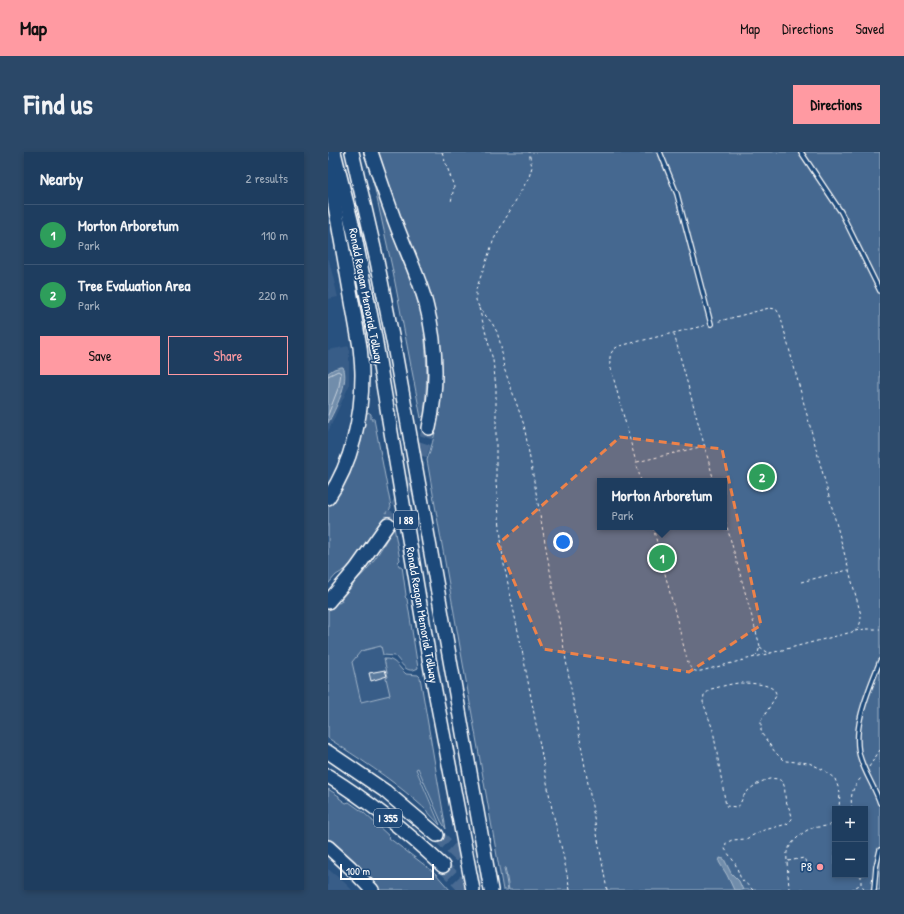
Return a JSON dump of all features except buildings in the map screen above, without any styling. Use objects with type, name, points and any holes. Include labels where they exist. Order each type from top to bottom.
[{"type":"highway","name":"Ronald Reagan Memorial Tollway","points":[[334,152],[354,232],[375,337],[431,670],[473,890]]},
{"type":"highway","name":"Ronald Reagan Memorial Tollway","points":[[352,152],[377,260],[394,346],[491,890]]},
{"type":"highway","points":[[371,152],[419,284],[430,322],[435,355],[436,379],[429,428]]},
{"type":"highway","points":[[328,166],[360,348],[362,374],[358,423],[352,447],[343,472],[328,498]]},
{"type":"highway","points":[[328,602],[356,570],[388,524]]},
{"type":"highway","name":"I 355","points":[[328,752],[385,791],[437,835]]},
{"type":"highway","name":"I 355","points":[[328,776],[388,818],[443,866]]},
{"type":"highway","points":[[328,847],[372,890]]},
{"type":"lane","points":[[660,152],[677,194],[711,324]]},
{"type":"lane","points":[[801,152],[841,212],[880,291]]},
{"type":"lane","points":[[880,661],[860,720],[857,740],[861,761],[880,803]]},
{"type":"lane","points":[[874,890],[876,867],[880,850]]},
{"type":"path","points":[[442,152],[454,187],[451,202]]},
{"type":"path","points":[[529,152],[532,167],[529,177],[494,239],[476,290],[476,300],[493,360],[496,388],[496,483],[503,560],[552,809],[564,854],[570,890]]},
{"type":"path","points":[[479,308],[492,323],[497,332],[501,346],[504,368],[524,425],[607,890]]},
{"type":"path","points":[[640,478],[610,364],[611,353],[614,349],[619,346],[773,308],[778,312],[849,570],[861,620],[857,629],[852,632]]},
{"type":"path","points":[[674,333],[713,478]]},
{"type":"path","points":[[636,462],[704,446]]},
{"type":"path","points":[[727,527],[760,646],[758,653],[753,658]]},
{"type":"path","points":[[654,530],[688,663],[691,669],[697,672],[702,672],[852,632],[865,629],[880,629]]},
{"type":"path","points":[[801,582],[849,570]]},
{"type":"path","points":[[760,646],[767,652],[772,653]]},
{"type":"path","points":[[753,890],[741,878],[735,863],[725,849],[726,843],[732,840],[746,839],[761,831],[787,824],[792,819],[792,815],[786,803],[782,782],[774,779],[756,785],[745,793],[738,807],[726,806],[713,730],[703,702],[704,695],[707,692],[711,689],[740,683],[769,686],[775,689],[776,696],[761,721],[762,734],[782,760],[809,763],[824,770],[835,779],[840,792],[840,806]]},
{"type":"path","points":[[852,806],[853,787],[866,772],[880,750]]},
{"type":"path","points":[[789,890],[787,853],[789,849],[801,835],[811,828],[828,826],[832,823]]},
{"type":"path","points":[[788,861],[804,858],[810,872]]},
{"type":"path","points":[[861,878],[861,884],[865,890]]},
{"type":"path","points":[[851,890],[861,884]]},
{"type":"highlighted area","points":[[620,437],[722,449],[761,625],[689,672],[543,649],[498,544]]},
{"type":"shaded area","points":[[375,152],[880,152],[880,890],[509,890],[505,867],[508,890],[503,890],[427,460],[437,425],[440,408],[442,373],[436,319]]},
{"type":"shaded area","points":[[372,176],[423,304],[426,334],[424,334],[427,375],[424,415],[421,418],[392,267]]},
{"type":"shaded area","points":[[328,256],[338,297],[328,299]]},
{"type":"shaded area","points":[[349,346],[349,386],[328,432],[328,350]]},
{"type":"shaded area","points":[[368,412],[371,414],[371,419],[374,419],[391,507],[388,512],[386,512],[387,514],[362,550],[346,569],[336,575],[328,584],[328,503]]},
{"type":"shaded area","points":[[394,527],[400,560],[398,562],[399,566],[402,566],[405,597],[407,599],[418,668],[414,670],[407,669],[395,656],[383,655],[381,646],[361,651],[352,662],[361,702],[390,695],[384,659],[394,662],[406,674],[418,675],[420,677],[446,829],[441,821],[418,768],[416,769],[440,825],[406,792],[328,738],[328,610],[332,608],[336,602],[339,603],[342,601],[341,599],[354,584],[353,583],[366,571],[381,550]]},
{"type":"shaded area","points":[[381,646],[388,677],[390,695],[361,702],[352,662],[361,651]]},
{"type":"shaded area","points":[[328,789],[339,796],[339,798],[346,803],[349,802],[363,812],[390,837],[389,838],[435,873],[450,890],[380,890],[328,840]]},
{"type":"shaded area","points":[[328,869],[345,883],[352,890],[328,890]]},
{"type":"water","points":[[343,367],[345,373],[345,380],[338,403],[328,423],[328,373]]},
{"type":"water","points":[[720,858],[724,859],[731,873],[739,881],[743,890],[734,890],[719,862]]},
{"type":"tunnel","points":[[388,524],[418,463],[429,428]]},
{"type":"tunnel","points":[[437,835],[463,859],[491,890]]},
{"type":"tunnel","points":[[443,866],[466,890]]},
{"type":"place","name":"Tree Evaluation Area","points":[[762,477]]},
{"type":"place","name":"Morton Arboretum","points":[[662,558]]},
{"type":"place","name":"P8","points":[[820,867]]}]
